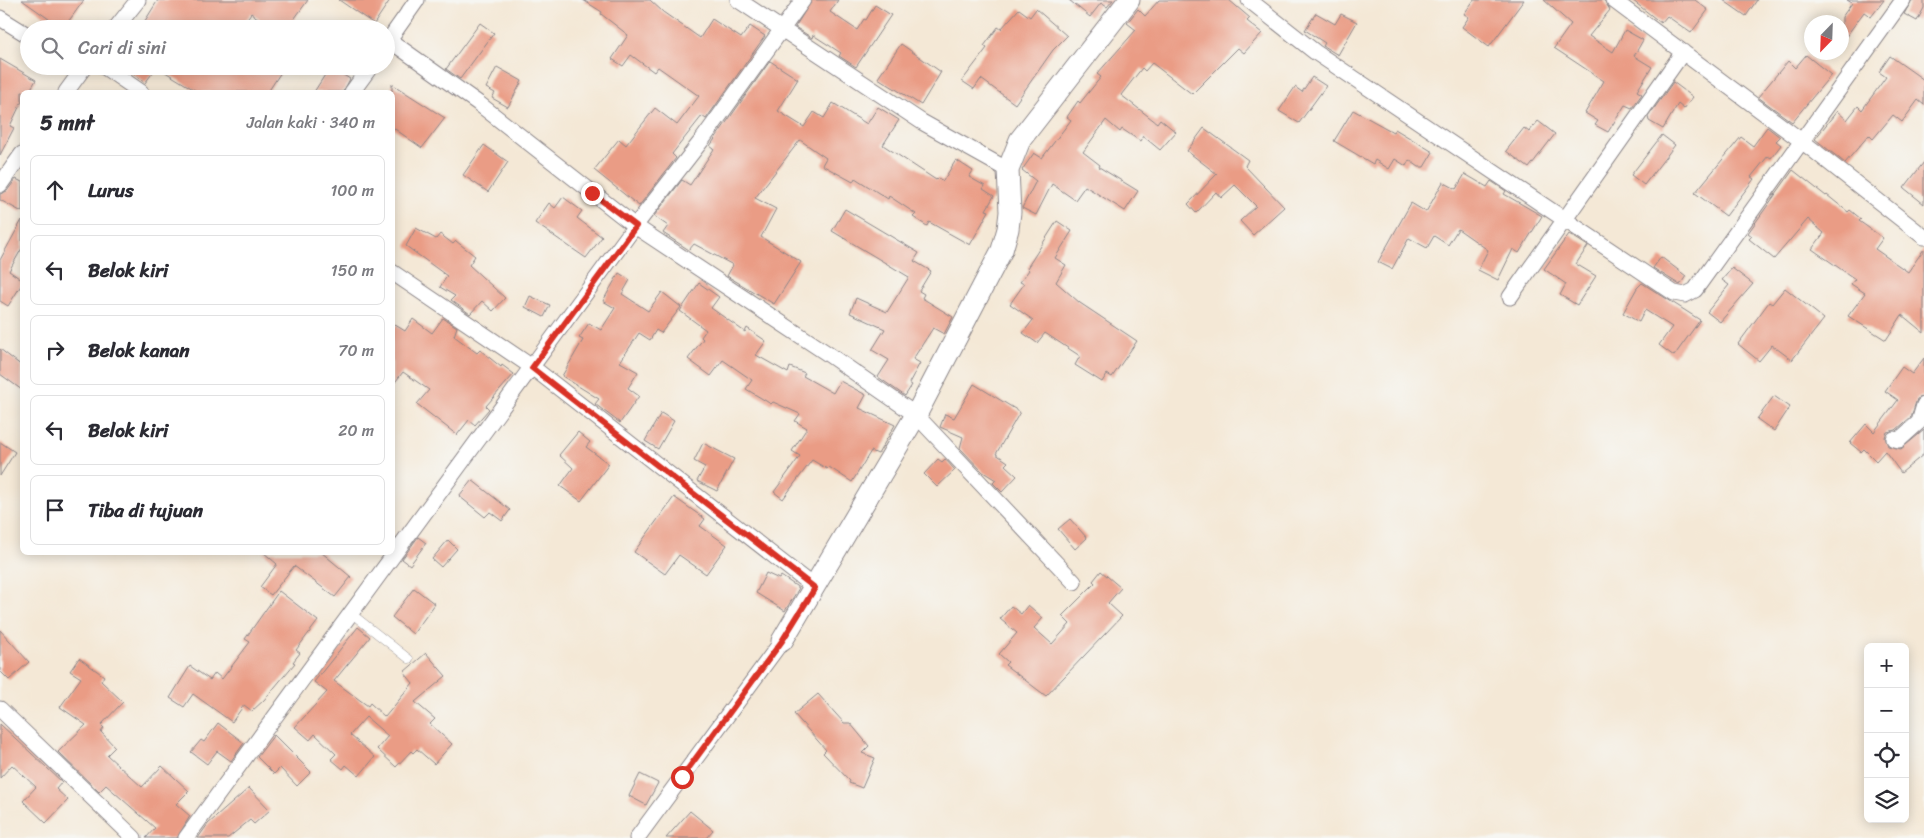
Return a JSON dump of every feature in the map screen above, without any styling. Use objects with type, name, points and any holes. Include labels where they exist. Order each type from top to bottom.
[{"type":"street","points":[[122,20],[138,0]]},
{"type":"street","points":[[395,32],[417,0]]},
{"type":"street","points":[[738,0],[922,122],[1008,170]]},
{"type":"street","points":[[186,838],[636,226],[702,140],[803,0]]},
{"type":"street","points":[[637,838],[782,641],[815,588],[916,415],[1002,250],[1010,212],[1008,170],[1020,140],[1128,0]]},
{"type":"street","points":[[1250,0],[1315,52],[1564,220],[1674,293],[1690,294],[1803,142],[1903,0]]},
{"type":"street","points":[[1613,0],[1803,142],[1924,237]]},
{"type":"street","points":[[0,18],[20,30]]},
{"type":"street","points":[[395,47],[478,103],[636,226],[916,415],[991,493],[1034,542],[1074,582]]},
{"type":"street","points":[[1510,297],[1683,52]]},
{"type":"street","points":[[67,90],[77,75]]},
{"type":"street","points":[[116,75],[138,90]]},
{"type":"street","points":[[353,90],[364,75]]},
{"type":"street","points":[[0,185],[20,157]]},
{"type":"street","points":[[395,274],[532,368],[815,588]]},
{"type":"street","points":[[1894,439],[1899,440],[1919,422],[1924,405]]},
{"type":"street","points":[[2,715],[134,838]]},
{"type":"lane","points":[[352,614],[409,659]]},
{"type":"building","points":[[22,0],[84,0],[70,20],[50,20]]},
{"type":"building","points":[[158,0],[308,0],[294,20],[260,20],[251,13],[246,20],[146,20]]},
{"type":"building","points":[[339,0],[390,0],[377,20],[368,20]]},
{"type":"building","points":[[583,0],[650,0],[663,12],[700,38],[712,19],[741,38],[750,26],[765,36],[706,119],[702,116],[672,154],[676,158],[639,206],[594,170],[619,139],[626,145],[655,108],[677,125],[699,96],[658,67],[654,72],[631,55],[623,66],[612,59],[628,35],[601,14],[602,12]]},
{"type":"building","points":[[812,0],[838,0],[830,12],[857,30],[875,5],[891,15],[856,67],[839,56],[841,53],[813,35],[812,38],[795,27]]},
{"type":"building","points":[[1069,0],[1113,0],[1107,7],[1101,3],[1090,17]]},
{"type":"building","points":[[1159,0],[1229,0],[1250,18],[1247,21],[1262,33],[1244,53],[1238,48],[1192,94],[1152,63],[1145,71],[1142,68],[1121,95],[1157,123],[1160,119],[1176,132],[1160,150],[1143,136],[1140,141],[1122,129],[1120,132],[1106,120],[1083,152],[1100,165],[1099,167],[1138,191],[1125,211],[1085,186],[1075,200],[1052,184],[1036,215],[1022,208],[1036,181],[1022,170],[1034,153],[1042,158],[1071,120],[1067,117],[1078,101],[1080,103],[1101,77],[1097,74],[1136,30],[1127,23],[1138,9],[1145,16]]},
{"type":"building","points":[[1474,0],[1524,0],[1489,47],[1462,27],[1469,17],[1464,14]]},
{"type":"building","points":[[1544,0],[1604,0],[1610,10],[1589,36],[1613,52],[1625,30],[1643,40],[1634,56],[1652,67],[1637,91],[1642,94],[1632,108],[1625,105],[1608,132],[1595,125],[1598,121],[1585,113],[1604,81],[1554,48],[1571,24]]},
{"type":"building","points":[[1632,0],[1695,0],[1708,10],[1691,33],[1667,16],[1661,23]]},
{"type":"building","points":[[1723,0],[1757,0],[1746,16]]},
{"type":"building","points":[[1847,0],[1884,0],[1871,17],[1864,12],[1849,32],[1849,15],[1843,15],[1852,3]]},
{"type":"building","points":[[1912,0],[1924,0],[1924,8],[1917,21],[1904,14]]},
{"type":"building","points":[[1019,9],[1030,17],[1036,9],[1067,36],[1053,50],[1015,104],[981,79],[974,89],[962,81],[987,48],[984,46],[998,27],[1001,29]]},
{"type":"building","points":[[1316,13],[1335,24],[1341,14],[1357,22],[1338,55],[1323,46],[1325,43],[1305,30]]},
{"type":"building","points":[[480,23],[494,33],[460,79],[446,69]]},
{"type":"building","points":[[901,44],[941,72],[921,105],[878,78]]},
{"type":"building","points":[[1890,56],[1924,80],[1924,105],[1918,100],[1902,122],[1893,115],[1873,139],[1869,135],[1845,163],[1815,139],[1837,111],[1847,120],[1858,106],[1862,110],[1886,77],[1879,72]]},
{"type":"building","points":[[1804,57],[1804,60],[1812,60],[1831,75],[1792,122],[1758,97],[1788,61],[1795,68]]},
{"type":"building","points":[[0,59],[20,71],[20,75],[27,75],[36,80],[30,90],[20,90],[20,105],[10,126],[14,128],[0,155]]},
{"type":"building","points":[[770,61],[798,79],[778,111],[804,127],[814,112],[824,118],[833,103],[867,124],[878,107],[899,120],[883,145],[936,180],[938,178],[943,181],[956,160],[973,171],[969,177],[985,186],[983,189],[994,196],[986,210],[989,211],[970,245],[929,222],[927,226],[913,217],[916,214],[889,196],[888,199],[855,178],[853,182],[822,165],[826,158],[800,140],[755,198],[776,209],[761,237],[801,262],[774,304],[727,276],[733,265],[694,244],[689,250],[663,233],[668,226],[654,216],[682,180],[690,185],[714,149],[710,146]]},
{"type":"building","points":[[497,67],[522,81],[508,107],[492,98],[495,93],[486,88]]},
{"type":"building","points":[[135,75],[151,75],[145,83]]},
{"type":"building","points":[[170,75],[279,75],[269,90],[195,90]]},
{"type":"building","points":[[325,75],[343,75],[350,79],[344,90],[315,90]]},
{"type":"building","points":[[1312,77],[1326,86],[1299,123],[1279,111],[1295,87],[1302,92]]},
{"type":"building","points":[[1673,82],[1693,97],[1684,109],[1678,104],[1663,129],[1649,121],[1648,117]]},
{"type":"building","points":[[392,84],[445,118],[422,148],[395,129],[395,90],[392,90]]},
{"type":"building","points":[[1353,110],[1393,132],[1395,129],[1433,152],[1424,167],[1419,167],[1409,160],[1406,166],[1395,159],[1389,169],[1375,160],[1373,164],[1334,141]]},
{"type":"building","points":[[1538,121],[1555,134],[1529,168],[1506,151],[1524,128],[1529,132]]},
{"type":"building","points":[[1767,127],[1780,137],[1776,141],[1781,145],[1771,158],[1768,156],[1751,177],[1754,179],[1726,216],[1695,193],[1741,137],[1753,146]]},
{"type":"building","points":[[1204,128],[1248,160],[1245,166],[1284,207],[1253,235],[1240,221],[1256,206],[1235,185],[1221,198],[1216,192],[1196,213],[1188,204],[1217,174],[1187,151]]},
{"type":"building","points":[[1662,135],[1675,145],[1644,185],[1631,175]]},
{"type":"building","points":[[484,145],[508,162],[488,192],[463,175]]},
{"type":"building","points":[[1924,162],[1924,204],[1904,188]]},
{"type":"building","points":[[1793,170],[1848,212],[1850,210],[1861,219],[1859,221],[1883,238],[1875,249],[1908,272],[1924,249],[1924,333],[1902,315],[1886,340],[1848,316],[1865,293],[1851,284],[1855,279],[1812,249],[1824,233],[1808,219],[1774,259],[1749,239],[1752,236],[1748,233]]},
{"type":"building","points":[[1465,174],[1487,187],[1491,181],[1506,191],[1504,194],[1542,216],[1519,253],[1513,249],[1498,280],[1478,270],[1488,250],[1458,229],[1448,245],[1434,236],[1427,248],[1409,238],[1392,269],[1378,262],[1411,203],[1426,212],[1443,182],[1456,189]]},
{"type":"building","points":[[16,179],[20,181],[20,211],[0,200],[0,194],[7,191]]},
{"type":"building","points":[[563,197],[582,211],[577,218],[602,237],[586,258],[535,223],[549,203],[555,208]]},
{"type":"building","points":[[845,209],[919,253],[914,261],[931,271],[919,291],[924,294],[922,298],[953,317],[944,334],[933,328],[913,359],[920,363],[909,383],[912,385],[905,396],[878,377],[889,360],[872,350],[885,329],[850,313],[856,298],[887,312],[909,277],[832,231]]},
{"type":"building","points":[[1057,221],[1072,231],[1055,258],[1066,265],[1056,282],[1080,303],[1137,341],[1112,377],[1107,374],[1102,382],[1075,365],[1080,356],[1045,333],[1037,343],[1023,333],[1033,320],[1010,304],[1024,284],[1020,282],[1029,270],[1027,268]]},
{"type":"building","points":[[20,224],[20,252],[9,271],[20,279],[20,287],[8,306],[0,301],[0,260]]},
{"type":"building","points":[[416,228],[436,239],[440,234],[453,244],[456,241],[475,256],[469,265],[505,298],[493,311],[482,301],[470,314],[451,300],[455,296],[440,287],[447,276],[406,246]]},
{"type":"building","points":[[1569,234],[1588,246],[1576,264],[1596,276],[1577,305],[1560,295],[1566,284],[1544,269]]},
{"type":"building","points":[[1661,257],[1686,276],[1680,285],[1653,268]]},
{"type":"building","points":[[1732,268],[1753,284],[1720,322],[1707,312],[1729,285],[1722,280]]},
{"type":"building","points":[[619,273],[630,280],[622,294],[648,311],[662,292],[681,307],[661,333],[656,330],[650,340],[639,333],[620,362],[638,372],[628,388],[639,396],[620,423],[595,404],[599,399],[562,376],[583,340],[579,338],[589,323],[601,330],[615,308],[603,301]]},
{"type":"building","points":[[699,283],[719,297],[711,308],[745,332],[747,328],[766,341],[756,355],[788,373],[790,367],[805,373],[803,376],[833,393],[840,381],[866,395],[859,408],[895,425],[878,454],[871,451],[852,482],[829,467],[827,469],[812,460],[783,499],[774,492],[800,456],[792,451],[807,428],[795,421],[800,414],[773,402],[771,404],[746,389],[752,380],[723,360],[711,376],[688,359],[703,339],[701,337],[706,330],[680,311]]},
{"type":"building","points":[[1642,283],[1700,320],[1674,356],[1659,345],[1672,327],[1645,310],[1639,322],[1623,313],[1637,288]]},
{"type":"building","points":[[1785,288],[1824,319],[1792,360],[1772,345],[1759,361],[1738,344],[1769,302],[1772,304]]},
{"type":"building","points":[[530,296],[550,305],[544,317],[525,307]]},
{"type":"building","points":[[443,318],[457,327],[454,336],[477,353],[480,350],[501,367],[502,365],[514,374],[486,406],[489,409],[475,425],[469,420],[457,435],[417,404],[429,390],[403,372],[395,382],[395,325],[405,331],[413,319],[432,333]]},
{"type":"building","points":[[0,349],[20,364],[20,389],[0,374]]},
{"type":"building","points":[[1924,358],[1924,396],[1917,399],[1911,417],[1896,430],[1887,432],[1885,437],[1888,446],[1901,449],[1924,430],[1924,454],[1901,473],[1885,451],[1876,461],[1864,449],[1861,452],[1850,443],[1866,424],[1874,432],[1898,400],[1885,391],[1902,367],[1912,374]]},
{"type":"building","points":[[974,384],[1020,412],[996,454],[1008,462],[1005,465],[1017,476],[1002,492],[993,483],[996,480],[983,472],[960,448],[963,437],[940,427],[945,414],[954,418]]},
{"type":"building","points":[[1774,396],[1790,407],[1774,431],[1757,419]]},
{"type":"building","points":[[661,413],[674,421],[658,449],[645,441]]},
{"type":"building","points":[[578,432],[590,442],[586,447],[609,464],[581,501],[560,486],[573,468],[559,455]]},
{"type":"building","points":[[0,442],[15,452],[0,476]]},
{"type":"building","points":[[703,443],[734,459],[717,491],[697,481],[705,467],[694,461]]},
{"type":"building","points":[[938,459],[942,462],[945,459],[955,470],[937,487],[924,474]]},
{"type":"building","points":[[472,480],[510,510],[502,521],[490,512],[485,517],[459,496]]},
{"type":"building","points":[[674,497],[705,519],[700,526],[727,545],[706,574],[679,555],[665,574],[634,552]]},
{"type":"building","points":[[1070,519],[1087,538],[1075,549],[1058,529]]},
{"type":"building","points":[[418,537],[426,543],[410,565],[402,559]]},
{"type":"building","points":[[448,540],[457,549],[441,567],[432,559]]},
{"type":"building","points":[[266,555],[325,555],[351,577],[335,597],[294,566],[271,595],[260,587],[277,564]]},
{"type":"building","points":[[1101,571],[1121,588],[1108,603],[1122,616],[1046,696],[1005,665],[1008,662],[999,654],[1017,633],[1000,619],[1011,606],[1021,614],[1028,605],[1043,618],[1034,628],[1052,644],[1070,624],[1062,616],[1095,583],[1093,581]]},
{"type":"building","points":[[766,573],[779,579],[781,576],[799,588],[785,611],[756,593]]},
{"type":"building","points":[[414,588],[435,604],[413,634],[392,617]]},
{"type":"building","points":[[279,591],[318,621],[296,650],[300,653],[293,662],[295,663],[264,700],[252,711],[244,705],[232,722],[193,694],[184,707],[170,698],[190,666],[210,680],[215,673],[222,679],[250,642],[245,639]]},
{"type":"building","points":[[358,627],[370,637],[334,681],[368,706],[370,703],[385,717],[413,683],[404,672],[426,653],[446,676],[415,702],[435,719],[430,724],[452,744],[434,764],[417,749],[413,753],[411,751],[396,767],[377,749],[388,736],[366,717],[350,735],[375,757],[359,776],[346,765],[343,769],[331,759],[336,754],[315,734],[310,740],[295,727],[327,692],[314,682]]},
{"type":"building","points":[[0,630],[29,662],[9,680],[0,671]]},
{"type":"building","points":[[79,658],[104,676],[101,681],[123,702],[101,725],[104,728],[101,732],[115,747],[107,755],[142,787],[162,766],[189,791],[176,804],[190,816],[177,838],[146,838],[155,828],[106,785],[99,792],[58,752],[86,725],[60,707],[81,678],[70,671]]},
{"type":"building","points":[[818,694],[844,723],[850,723],[869,746],[862,753],[875,758],[862,788],[849,783],[850,781],[823,753],[826,750],[794,714]]},
{"type":"building","points":[[218,723],[244,743],[231,761],[217,751],[207,764],[191,752],[201,740],[204,742]]},
{"type":"building","points":[[0,724],[62,782],[56,789],[68,800],[46,823],[23,801],[36,787],[12,765],[0,778]]},
{"type":"building","points":[[274,735],[311,772],[297,786],[280,768],[274,774],[257,757]]},
{"type":"building","points":[[640,774],[658,783],[646,805],[629,796]]},
{"type":"building","points":[[249,788],[270,810],[254,824],[250,820],[228,838],[198,838],[208,824]]},
{"type":"building","points":[[690,811],[713,830],[706,838],[666,838]]},
{"type":"route","points":[[592,193],[636,226],[532,368],[815,588],[782,641],[682,777]]}]
